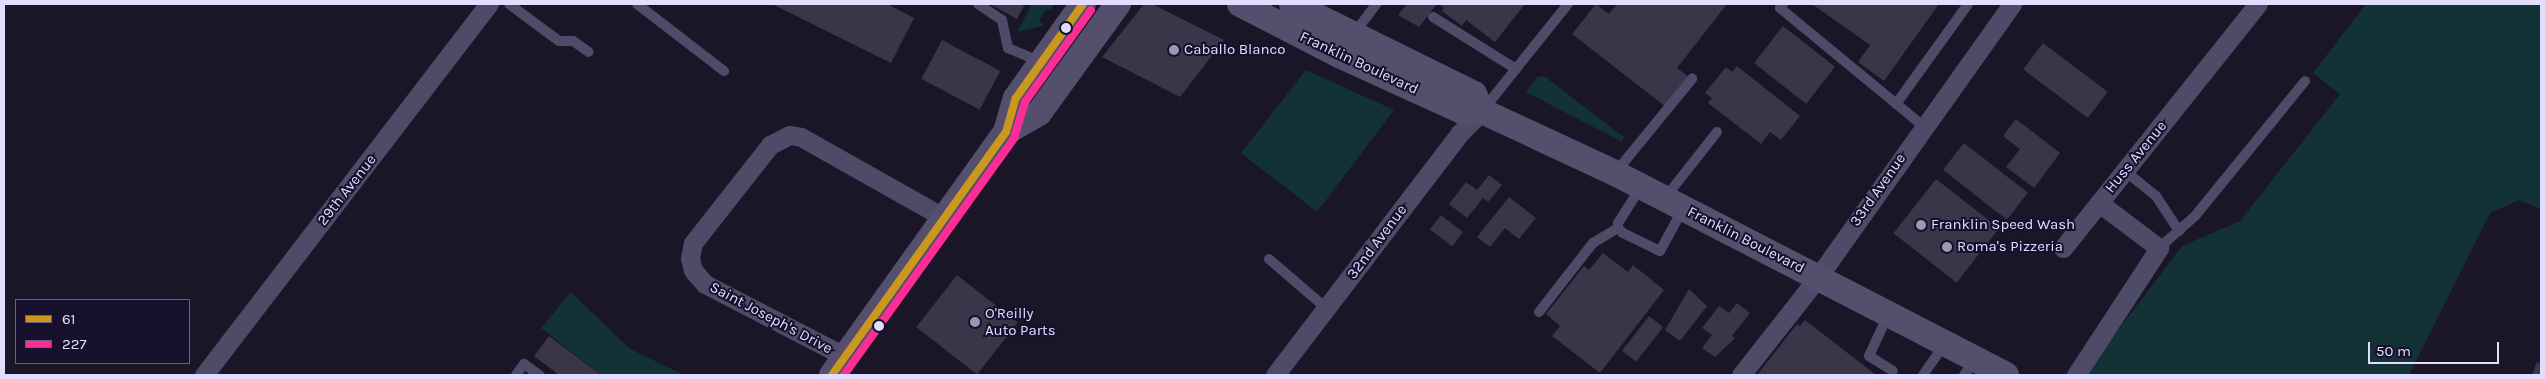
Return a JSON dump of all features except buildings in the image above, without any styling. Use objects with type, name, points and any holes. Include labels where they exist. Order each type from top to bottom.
[{"type":"main road","points":[[839,366],[1006,132],[1016,98],[1082,4]]},
{"type":"main road","points":[[1006,132],[1039,113],[1118,4]]},
{"type":"main road","name":"Franklin Boulevard","points":[[1240,4],[1341,56],[1464,112],[1482,111],[1615,173],[1945,344],[1970,368],[2006,375]]},
{"type":"main road","name":"Franklin Boulevard","points":[[1292,4],[1474,94],[1482,111]]},
{"type":"street","name":"29th Avenue","points":[[204,375],[489,4]]},
{"type":"street","name":"33rd Avenue","points":[[1741,375],[1818,277],[1923,126],[2012,4]]},
{"type":"street","name":"Huss Avenue","points":[[2159,248],[2099,203],[2258,4]]},
{"type":"street","name":"32nd Avenue","points":[[1275,375],[1459,134],[1482,111]]},
{"type":"street","name":"Saint Joseph's Drive","points":[[839,366],[704,284],[693,270],[690,258],[693,243],[770,145],[790,135],[801,137],[945,218]]},
{"type":"street","points":[[2063,248],[2099,203]]},
{"type":"street","points":[[2076,375],[2159,248]]},
{"type":"lane","points":[[509,4],[559,41],[573,41],[589,52]]},
{"type":"lane","points":[[637,4],[724,71]]},
{"type":"lane","points":[[978,4],[1002,20],[1008,48],[1041,62]]},
{"type":"lane","points":[[1352,35],[1376,4]]},
{"type":"lane","points":[[1482,111],[1568,4]]},
{"type":"lane","points":[[1783,4],[1780,8],[1923,126]]},
{"type":"lane","points":[[1896,104],[1968,4]]},
{"type":"lane","points":[[1433,17],[1516,69]]},
{"type":"lane","points":[[1615,173],[1692,79]]},
{"type":"lane","points":[[2159,248],[2195,216],[2305,81]]},
{"type":"lane","points":[[1618,228],[1660,251],[1674,203],[1717,132]]},
{"type":"lane","points":[[2125,171],[2156,196],[2179,230]]},
{"type":"lane","points":[[1618,228],[1618,223],[1641,187]]},
{"type":"lane","points":[[1539,312],[1593,243],[1618,228]]},
{"type":"lane","points":[[1268,259],[1326,308]]},
{"type":"lane","points":[[1889,314],[1869,356],[1893,371]]},
{"type":"lane","points":[[1923,375],[1945,344]]},
{"type":"lane","points":[[516,375],[524,364],[539,375]]},
{"type":"green space","points":[[1032,4],[1054,4],[1051,11],[1046,9],[1039,21],[1044,24],[1042,26],[1017,32]]},
{"type":"green space","points":[[2366,4],[2541,4],[2541,209],[2519,200],[2490,213],[2409,375],[2084,375],[2182,246],[2240,221],[2340,94],[2313,73]]},
{"type":"green space","points":[[1306,70],[1394,110],[1317,212],[1241,153]]},
{"type":"green space","points":[[1544,76],[1624,137],[1622,142],[1526,92],[1537,77]]},
{"type":"green space","points":[[571,292],[630,349],[684,375],[601,375],[541,328]]},
{"type":"transit line","name":"61","points":[[832,375],[1006,132],[1016,98],[1083,4]]},
{"type":"transit line","name":"227","points":[[844,375],[1014,138],[1025,102],[1091,10]]},
{"type":"place","name":"Caballo Blanco","points":[[1174,50]]},
{"type":"place","name":"Franklin Speed Wash","points":[[1921,225]]},
{"type":"place","name":"Roma's Pizzeria","points":[[1947,247]]},
{"type":"place","name":"O'Reilly Auto Parts","points":[[975,322]]}]
